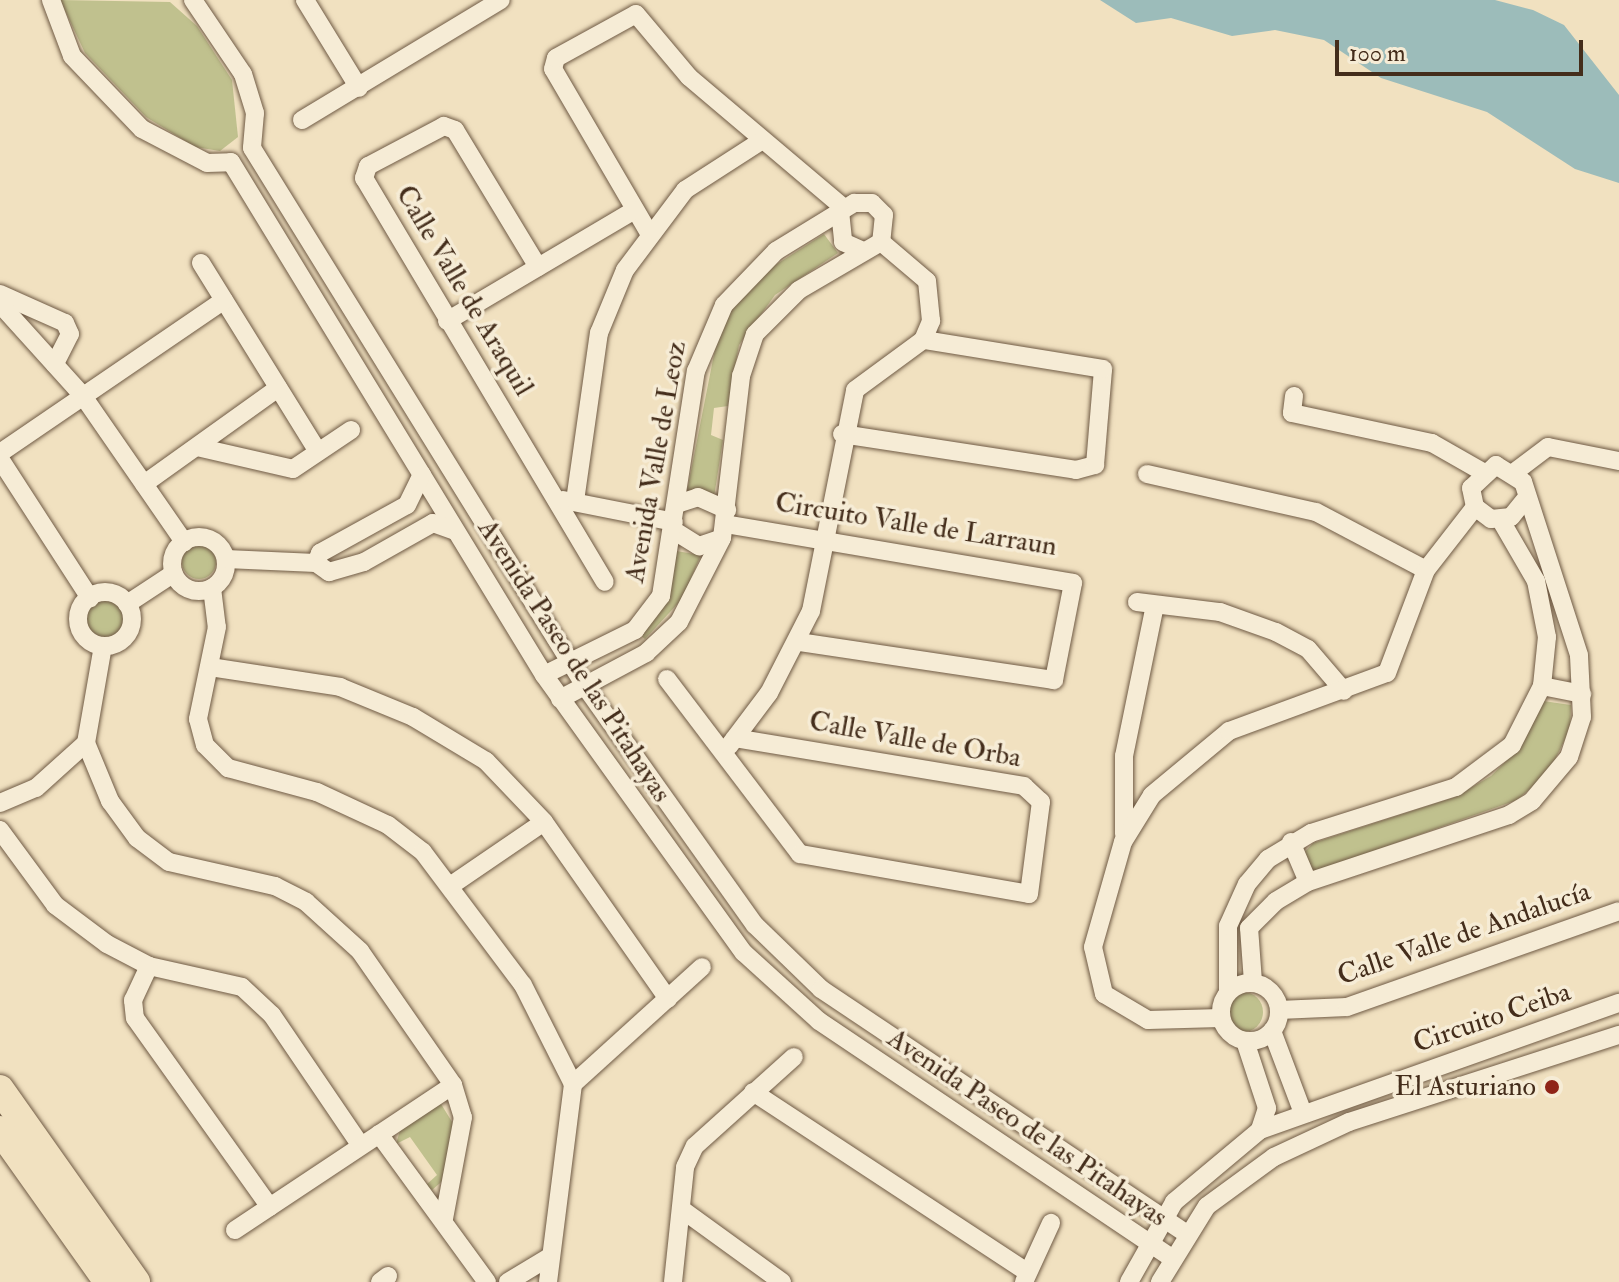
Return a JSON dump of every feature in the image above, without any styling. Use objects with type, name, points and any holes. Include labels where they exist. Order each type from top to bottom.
[{"type":"highway","points":[[0,1089],[136,1282]]},
{"type":"highway","points":[[0,1130],[108,1282]]},
{"type":"street","points":[[51,0],[72,56],[142,129],[207,163],[231,162],[252,148],[255,113],[243,74],[193,0]]},
{"type":"street","points":[[305,0],[359,88]]},
{"type":"street","points":[[302,120],[501,0]]},
{"type":"street","points":[[649,233],[553,69],[556,58],[619,19],[636,14],[644,20],[667,56],[842,209],[843,242],[863,251]]},
{"type":"street","name":"Calle Valle de Araquil","points":[[538,267],[455,130],[444,126],[368,166],[364,178],[447,321],[566,500],[605,582]]},
{"type":"street","points":[[566,500],[599,333],[649,233],[685,190],[761,141]]},
{"type":"street","name":"Avenida Paseo de las Pitahayas","points":[[252,148],[570,663],[755,925],[821,989],[1186,1233]]},
{"type":"street","name":"Avenida Paseo de las Pitahayas","points":[[231,162],[544,675],[744,953],[819,1021],[1172,1258]]},
{"type":"street","points":[[842,209],[863,201],[879,208],[886,224],[881,242],[927,281],[933,298],[923,340]]},
{"type":"street","name":"Avenida Valle de Leoz","points":[[544,675],[635,630],[661,596],[704,339],[752,270],[842,209]]},
{"type":"street","points":[[447,321],[635,210]]},
{"type":"street","name":"Avenida Valle de Leoz","points":[[560,699],[646,653],[679,622],[724,524],[739,390],[755,334],[799,290],[881,242]]},
{"type":"street","points":[[201,263],[318,452]]},
{"type":"street","points":[[0,294],[65,323],[70,334],[55,364]]},
{"type":"street","points":[[0,453],[224,300]]},
{"type":"street","points":[[0,304],[83,396],[184,542]]},
{"type":"street","points":[[667,679],[730,745],[799,642],[828,541],[842,434],[862,378],[923,340],[1103,369],[1095,465],[1076,470],[842,434]]},
{"type":"street","points":[[144,484],[278,388]]},
{"type":"street","points":[[1294,396],[1292,413],[1432,443],[1481,471]]},
{"type":"street","points":[[197,447],[293,469],[351,430]]},
{"type":"street","points":[[1516,471],[1548,447],[1619,461]]},
{"type":"street","points":[[0,459],[90,598]]},
{"type":"street","points":[[1123,842],[1152,795],[1189,759],[1255,718],[1373,682],[1396,662],[1426,570],[1475,507],[1471,488],[1481,471],[1496,465],[1516,471]]},
{"type":"street","points":[[1253,982],[1249,928],[1308,882],[1489,824],[1532,801],[1569,757],[1582,694],[1572,626],[1524,501],[1516,471]]},
{"type":"street","points":[[316,563],[320,553],[407,505],[422,474]]},
{"type":"street","points":[[1147,474],[1316,512],[1426,570]]},
{"type":"street","name":"Circuito Valle de Larraun","points":[[675,519],[698,497],[724,524],[1066,577],[1074,590],[1059,672],[1044,682],[799,642]]},
{"type":"street","name":"Circuito Valle de Larraun","points":[[566,500],[675,519],[699,546],[724,524]]},
{"type":"street","points":[[1500,519],[1524,501]]},
{"type":"street","points":[[1221,1018],[1228,991],[1224,944],[1238,901],[1268,859],[1291,842],[1456,787],[1496,762],[1542,686],[1544,610],[1521,549],[1500,519],[1475,507]]},
{"type":"street","points":[[184,542],[208,538],[226,559],[316,563],[329,572],[364,562],[433,523],[455,531]]},
{"type":"street","points":[[350,539],[364,562]]},
{"type":"street","points":[[127,604],[174,573],[184,542]]},
{"type":"street","points":[[226,559],[212,588],[217,627],[198,719],[205,745],[228,768],[317,792],[388,825],[453,884],[523,985],[573,1084],[548,1282]]},
{"type":"street","points":[[174,573],[189,589],[212,588]]},
{"type":"street","points":[[90,598],[110,593],[127,604]]},
{"type":"street","points":[[90,598],[79,626],[103,646]]},
{"type":"street","points":[[1260,1130],[1267,1108],[1245,1041],[1221,1018],[1148,1020],[1104,994],[1093,947],[1123,842],[1124,756],[1146,603],[1220,612],[1276,632],[1308,649],[1344,691]]},
{"type":"street","points":[[103,646],[129,632],[127,604]]},
{"type":"street","points":[[635,630],[646,653]]},
{"type":"street","points":[[103,646],[86,743],[110,801],[137,838],[169,862],[275,886],[334,921],[453,1085],[463,1117],[444,1219]]},
{"type":"street","points":[[210,667],[340,687],[413,717],[486,761],[544,822],[668,999]]},
{"type":"street","points":[[1542,686],[1582,694]]},
{"type":"street","points":[[0,803],[36,788],[86,743]]},
{"type":"street","name":"Calle Valle de Orba","points":[[730,745],[1024,786],[1041,802],[1029,894],[800,854],[730,745]]},
{"type":"street","points":[[453,884],[544,822]]},
{"type":"street","points":[[0,830],[55,905],[149,966],[242,987],[272,1015],[361,1146]]},
{"type":"street","points":[[1291,842],[1308,882]]},
{"type":"street","name":"Calle Valle de Andalucía","points":[[1279,1010],[1347,1007],[1619,911]]},
{"type":"street","points":[[149,966],[133,1000],[135,1018],[270,1207]]},
{"type":"street","points":[[573,1084],[702,967]]},
{"type":"street","points":[[1228,991],[1253,982],[1269,990],[1279,1010],[1272,1031],[1303,1113]]},
{"type":"street","name":"Circuito Ceiba","points":[[1129,1282],[1164,1217],[1220,1158],[1260,1130],[1619,1003]]},
{"type":"street","points":[[1245,1041],[1272,1031]]},
{"type":"street","name":"Circuito Ceiba","points":[[1160,1282],[1186,1233],[1207,1206],[1274,1157],[1349,1122],[1619,1035]]},
{"type":"street","points":[[673,1282],[684,1211],[685,1167],[695,1146],[794,1057]]},
{"type":"street","points":[[921,1092],[935,1067]]},
{"type":"street","points":[[235,1230],[453,1085]]},
{"type":"street","points":[[753,1092],[1024,1277],[1051,1223]]},
{"type":"street","points":[[379,1134],[444,1219],[487,1282]]},
{"type":"street","points":[[684,1211],[782,1282]]},
{"type":"street","points":[[508,1282],[551,1256]]},
{"type":"green space","points":[[60,0],[170,2],[197,26],[232,80],[238,137],[220,151],[195,147],[146,117],[85,53]]},
{"type":"green space","points":[[824,234],[838,253],[775,295],[739,345],[728,406],[714,408],[711,435],[723,440],[714,497],[687,491],[720,324],[758,276]]},
{"type":"green space","points":[[199,545],[211,550],[216,562],[211,574],[199,579],[187,574],[182,562],[187,550]]},
{"type":"green space","points":[[676,551],[701,555],[682,599],[645,639],[640,635]]},
{"type":"green space","points":[[104,600],[117,606],[123,619],[117,632],[104,638],[91,632],[85,619],[91,606]]},
{"type":"green space","points":[[1543,701],[1571,705],[1570,729],[1549,772],[1517,800],[1314,872],[1303,854],[1313,843],[1455,797],[1491,776],[1513,754]]},
{"type":"green space","points":[[1243,992],[1257,998],[1263,1012],[1257,1026],[1243,1032],[1229,1026],[1223,1012],[1229,998]]},
{"type":"green space","points":[[441,1104],[454,1125],[446,1178],[432,1190],[426,1185],[437,1175],[410,1137],[396,1144],[401,1127]]},
{"type":"water","points":[[1100,0],[1495,0],[1533,10],[1564,25],[1619,95],[1619,183],[1575,169],[1487,112],[1381,78],[1324,40],[1275,30],[1232,36],[1171,18],[1136,23]]},
{"type":"place","name":"El Asturiano","points":[[1552,1087]]}]
